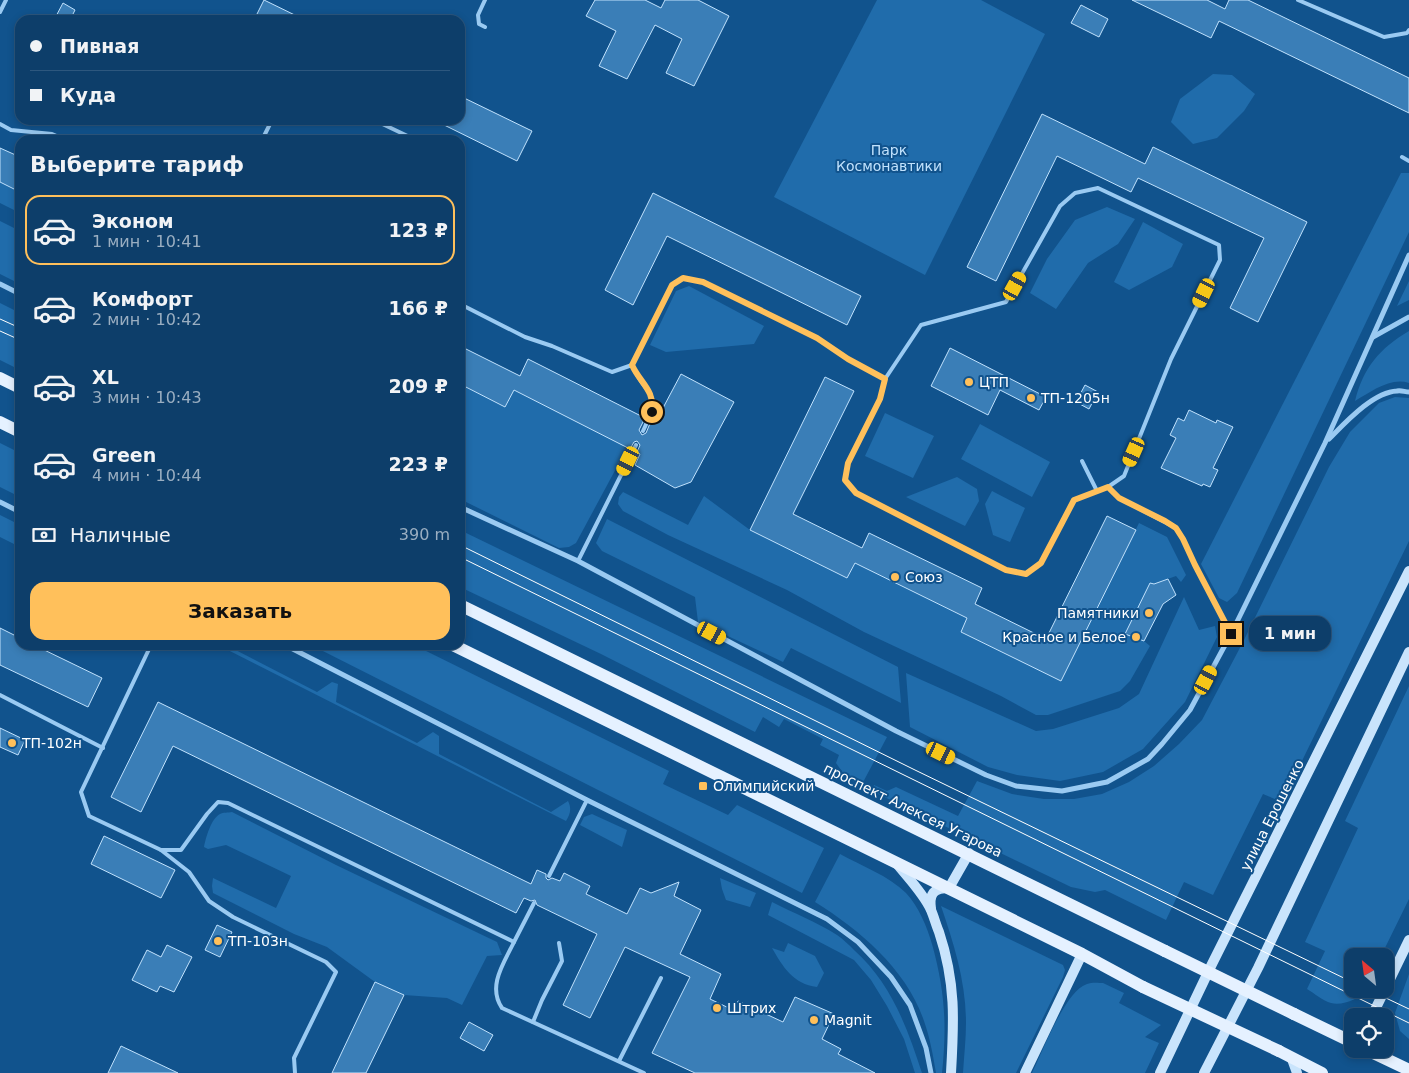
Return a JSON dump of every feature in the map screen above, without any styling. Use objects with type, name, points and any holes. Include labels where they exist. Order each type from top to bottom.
[{"type":"main road","points":[[0,378],[15,386]]},
{"type":"main road","points":[[0,422],[15,430]]},
{"type":"main road","name":"улица Ерошенко","points":[[1160,1073],[1212,964],[1409,570]]},
{"type":"main road","name":"проспект Алексея Угарова","points":[[465,607],[1344,1038]]},
{"type":"main road","points":[[463,650],[1322,1073]]},
{"type":"main road","points":[[1204,1073],[1258,968],[1409,652]]},
{"type":"main road","points":[[949,888],[969,853]]},
{"type":"main road","points":[[894,862],[916,887],[931,911],[945,952],[952,985],[954,1022],[951,1073]]},
{"type":"main road","points":[[931,911],[930,900],[932,894],[939,889],[949,888]]},
{"type":"main road","points":[[1376,1008],[1409,940]]},
{"type":"main road","points":[[1025,1073],[1082,954]]},
{"type":"main road","points":[[1384,1058],[1409,1070]]},
{"type":"main road","points":[[1292,1059],[1297,1073]]},
{"type":"street","points":[[465,510],[578,562],[896,731],[986,775],[1016,786],[1062,791],[1107,782],[1148,759],[1190,710],[1231,634],[1325,443],[1409,255]]},
{"type":"street","points":[[0,284],[15,292]]},
{"type":"street","points":[[1373,338],[1409,317]]},
{"type":"street","points":[[1325,443],[1350,418],[1374,399],[1396,390],[1409,392]]},
{"type":"street","points":[[0,502],[15,510]]},
{"type":"street","points":[[295,650],[586,800],[827,919],[858,942],[891,977],[910,1006],[926,1048],[931,1073]]},
{"type":"lane","points":[[0,12],[6,0]]},
{"type":"lane","points":[[485,0],[478,15],[479,24],[485,27]]},
{"type":"lane","points":[[1298,0],[1384,36],[1407,33],[1409,30]]},
{"type":"lane","points":[[0,124],[11,130],[54,135]]},
{"type":"lane","points":[[384,125],[406,135]]},
{"type":"lane","points":[[1402,157],[1409,161]]},
{"type":"lane","points":[[1098,188],[1218,245],[1220,260],[1171,359],[1124,476],[1108,487],[1074,500],[1041,563],[1026,574],[1006,570],[864,498],[856,493],[845,480],[848,463],[880,399],[885,379],[921,325],[1006,302],[1060,206],[1075,193],[1098,188]]},
{"type":"lane","points":[[465,306],[526,337],[612,372],[632,365],[672,285],[683,278],[703,282],[817,338],[848,359],[885,379]]},
{"type":"lane","points":[[632,365],[637,376],[652,395],[652,412],[642,431]]},
{"type":"lane","points":[[578,562],[636,445]]},
{"type":"lane","points":[[1082,461],[1097,491]]},
{"type":"lane","points":[[1108,487],[1119,498],[1176,528],[1231,634]]},
{"type":"lane","points":[[149,650],[81,792],[89,816],[160,850],[189,872],[209,901],[233,917],[326,962],[336,972],[294,1058],[295,1073]]},
{"type":"lane","points":[[0,695],[102,748]]},
{"type":"lane","points":[[549,876],[586,800]]},
{"type":"lane","points":[[160,850],[181,850],[218,802],[228,803],[514,942]]},
{"type":"lane","points":[[534,903],[495,984],[496,999],[502,1008],[644,1073]]},
{"type":"lane","points":[[533,1022],[562,961],[559,944]]},
{"type":"lane","points":[[619,1061],[661,978]]},
{"type":"green space","name":"Парк Космонавтики","points":[[877,0],[981,0],[1045,34],[925,275],[774,197]]},
{"type":"green space","points":[[1213,74],[1232,75],[1255,94],[1244,111],[1217,138],[1193,144],[1171,122],[1180,99]]},
{"type":"green space","points":[[1401,173],[1409,173],[1409,232],[1237,593],[1227,602],[1219,598],[1201,564]]},
{"type":"green space","points":[[0,182],[15,190],[15,210],[0,203]]},
{"type":"green space","points":[[1107,207],[1135,219],[1118,244],[1088,263],[1056,309],[1030,293],[1047,259],[1075,220]]},
{"type":"green space","points":[[0,221],[15,228],[15,282],[0,274]]},
{"type":"green space","points":[[1143,222],[1183,244],[1172,267],[1129,290],[1114,282]]},
{"type":"green space","points":[[1409,281],[1409,300],[1397,306]]},
{"type":"green space","points":[[689,286],[764,326],[754,344],[666,352],[650,345],[676,291]]},
{"type":"green space","points":[[0,303],[15,310],[15,368],[0,360]]},
{"type":"green space","points":[[1409,331],[1409,383],[1395,382],[1388,384],[1355,401],[1358,389],[1374,360],[1389,344]]},
{"type":"green space","points":[[465,387],[505,407],[514,390],[623,445],[626,450],[576,543],[569,547],[559,548],[465,501]]},
{"type":"green space","points":[[1395,397],[1409,398],[1409,541],[1282,802],[1263,794],[1213,895],[1184,882],[1166,920],[1105,890],[1095,892],[1071,887],[872,791],[874,785],[887,791],[896,787],[958,816],[977,781],[1012,794],[1044,799],[1074,799],[1102,794],[1129,782],[1154,766],[1202,720],[1243,642],[1329,467],[1350,432],[1379,403]]},
{"type":"green space","points":[[885,413],[934,436],[913,478],[865,456]]},
{"type":"green space","points":[[980,424],[1050,462],[1032,497],[961,459]]},
{"type":"green space","points":[[0,443],[15,450],[15,494],[0,487]]},
{"type":"green space","points":[[957,477],[977,489],[979,501],[965,526],[906,497]]},
{"type":"green space","points":[[992,491],[1025,508],[1010,542],[993,535],[985,504]]},
{"type":"green space","points":[[623,492],[688,525],[704,496],[750,530],[847,578],[855,563],[967,618],[961,632],[1061,681],[1139,523],[1167,537],[1186,575],[1181,582],[1176,576],[1154,584],[1126,634],[1144,641],[1150,646],[1130,681],[1120,691],[1048,715],[1036,715],[1001,696],[864,632],[787,590],[668,535],[623,511],[618,504],[619,497]]},
{"type":"green space","points":[[0,515],[15,522],[15,544],[0,537]]},
{"type":"green space","points":[[607,519],[898,667],[901,703],[791,648],[783,662],[698,622],[695,597],[602,551],[596,543]]},
{"type":"green space","points":[[465,532],[887,737],[861,786],[846,777],[836,763],[839,755],[820,745],[823,739],[784,719],[779,727],[763,717],[755,732],[601,654],[465,589]]},
{"type":"green space","points":[[1184,597],[1199,630],[1215,626],[1217,637],[1185,702],[1143,749],[1103,772],[1060,781],[1017,775],[988,767],[910,727],[906,673],[1036,731],[1053,729],[1119,708],[1139,694]]},
{"type":"green space","points":[[228,650],[236,650],[317,692],[332,682],[338,684],[336,702],[417,743],[433,732],[439,736],[439,754],[551,812],[568,801],[570,809],[566,821]]},
{"type":"green space","points":[[321,650],[424,650],[669,771],[663,784],[728,815],[737,805],[824,848],[802,893]]},
{"type":"green space","points":[[1409,686],[1409,899],[1385,948],[1344,948],[1344,998],[1356,998],[1335,1004],[1322,999],[1307,989],[1325,951],[1305,942],[1358,828],[1345,821]]},
{"type":"green space","points":[[232,812],[336,865],[497,942],[502,955],[487,956],[462,1005],[447,998],[404,995],[375,982],[327,947],[294,934],[213,893],[213,878],[276,908],[291,876],[226,845],[208,849],[204,847],[208,833],[217,816],[221,813]]},
{"type":"green space","points":[[592,814],[627,830],[622,847],[580,825],[584,817]]},
{"type":"green space","points":[[840,854],[883,876],[899,887],[915,904],[922,917],[932,944],[940,977],[944,1008],[942,1073],[936,1073],[928,1034],[916,1002],[894,968],[849,925],[815,902]]},
{"type":"green space","points":[[720,878],[756,893],[750,907],[726,900]]},
{"type":"green space","points":[[772,902],[837,935],[867,963],[888,991],[904,1023],[922,1073],[915,1073],[904,1039],[887,1006],[871,980],[854,960],[768,915]]},
{"type":"green space","points":[[941,906],[1063,965],[1065,970],[1063,977],[1016,1073],[963,1073],[966,1023],[964,993],[955,949]]},
{"type":"green space","points":[[788,943],[815,956],[824,973],[817,987],[795,978],[780,962],[772,948],[784,952]]},
{"type":"green space","points":[[1409,974],[1409,1039],[1400,1031],[1395,1013]]},
{"type":"green space","points":[[1103,983],[1124,993],[1119,1003],[1161,1025],[1145,1037],[1159,1043],[1145,1073],[1032,1073],[1055,1023],[1071,998],[1079,989],[1087,984]]},
{"type":"building","points":[[264,0],[295,15],[256,15]]},
{"type":"building","points":[[595,0],[645,0],[661,8],[665,0],[698,0],[729,16],[694,86],[666,73],[682,39],[655,25],[627,79],[599,66],[616,31],[586,16]]},
{"type":"building","points":[[1132,0],[1207,0],[1225,9],[1229,0],[1248,0],[1409,78],[1409,113],[1219,21],[1211,38]]},
{"type":"building","points":[[63,3],[75,10],[72,15],[57,15]]},
{"type":"building","points":[[1081,5],[1108,19],[1099,37],[1071,23]]},
{"type":"building","points":[[465,98],[532,131],[517,161],[444,125],[465,125]]},
{"type":"building","points":[[1042,114],[1145,164],[1153,147],[1307,222],[1258,322],[1230,308],[1264,238],[1138,178],[1131,192],[1057,156],[996,281],[967,267]]},
{"type":"building","points":[[0,148],[15,155],[15,190],[0,182]]},
{"type":"building","points":[[653,193],[861,296],[847,325],[667,236],[633,305],[605,290]]},
{"type":"building","points":[[465,348],[520,376],[528,359],[645,418],[639,430],[642,435],[646,433],[651,421],[655,423],[681,374],[734,402],[691,482],[675,488],[635,465],[640,454],[637,452],[640,445],[637,441],[634,442],[630,449],[514,390],[505,407],[465,387]]},
{"type":"building","name":"ЦТП","points":[[950,348],[1046,397],[1039,410],[1000,390],[988,415],[931,386]]},
{"type":"building","points":[[825,377],[854,391],[793,514],[862,548],[869,533],[982,588],[975,604],[1046,639],[1107,516],[1136,530],[1061,681],[961,632],[967,618],[855,563],[847,578],[750,530]]},
{"type":"building","points":[[1085,385],[1098,392],[1089,409],[1076,402]]},
{"type":"building","points":[[1189,410],[1216,423],[1217,420],[1233,427],[1213,468],[1218,470],[1210,487],[1203,484],[1202,486],[1161,468],[1176,438],[1170,435],[1178,418],[1184,421]]},
{"type":"building","points":[[1168,579],[1176,595],[1163,604],[1144,641],[1125,634],[1150,583],[1154,584]]},
{"type":"building","points":[[0,628],[15,636],[15,650],[44,650],[102,678],[88,707],[0,665]]},
{"type":"building","points":[[158,702],[531,884],[537,870],[546,874],[548,880],[552,878],[560,881],[564,873],[590,886],[586,894],[627,914],[640,888],[651,893],[679,882],[674,896],[701,910],[680,954],[721,974],[710,999],[733,1010],[738,1001],[783,1022],[795,997],[834,1014],[822,1039],[841,1049],[838,1054],[875,1073],[695,1073],[652,1053],[690,977],[625,947],[590,1018],[563,1005],[597,934],[537,905],[535,900],[531,901],[524,898],[516,913],[173,746],[141,812],[111,797]]},
{"type":"building","name":"ТП-102н","points":[[0,728],[25,740],[18,755],[0,747]]},
{"type":"building","points":[[104,836],[175,870],[161,898],[91,864]]},
{"type":"building","name":"ТП-103н","points":[[217,925],[232,932],[220,957],[205,950]]},
{"type":"building","points":[[167,945],[192,957],[174,992],[160,986],[157,992],[132,980],[147,950],[161,957]]},
{"type":"building","points":[[375,982],[404,995],[366,1073],[332,1073]]},
{"type":"building","points":[[469,1022],[493,1035],[484,1051],[460,1038]]},
{"type":"building","points":[[121,1046],[178,1073],[108,1073]]},
{"type":"tram line","points":[[0,319],[15,326]]},
{"type":"tram line","points":[[0,331],[15,338]]},
{"type":"tram line","points":[[465,547],[915,770],[1344,978]]},
{"type":"tram line","points":[[465,559],[1409,1023]]},
{"type":"tram line","points":[[1386,998],[1409,1009]]},
{"type":"place","name":"ЦТП","points":[[969,382]]},
{"type":"place","name":"ТП-1205н","points":[[1031,398]]},
{"type":"place","name":"Союз","points":[[895,577]]},
{"type":"place","name":"Памятники","points":[[1149,613]]},
{"type":"place","name":"Красное и Белое","points":[[1136,637]]},
{"type":"place","name":"ТП-102н","points":[[12,743]]},
{"type":"place","name":"Олимпийский","points":[[703,786]]},
{"type":"place","name":"ТП-103н","points":[[218,941]]},
{"type":"place","name":"Штрих","points":[[717,1008]]},
{"type":"place","name":"Magnit","points":[[814,1020]]},
{"type":"route","points":[[652,412],[652,395],[637,376],[632,365],[672,285],[683,278],[703,282],[817,338],[848,359],[885,379],[880,399],[848,463],[845,480],[856,493],[1006,570],[1026,574],[1041,563],[1074,500],[1108,487],[1119,498],[1176,528],[1231,634]]}]
